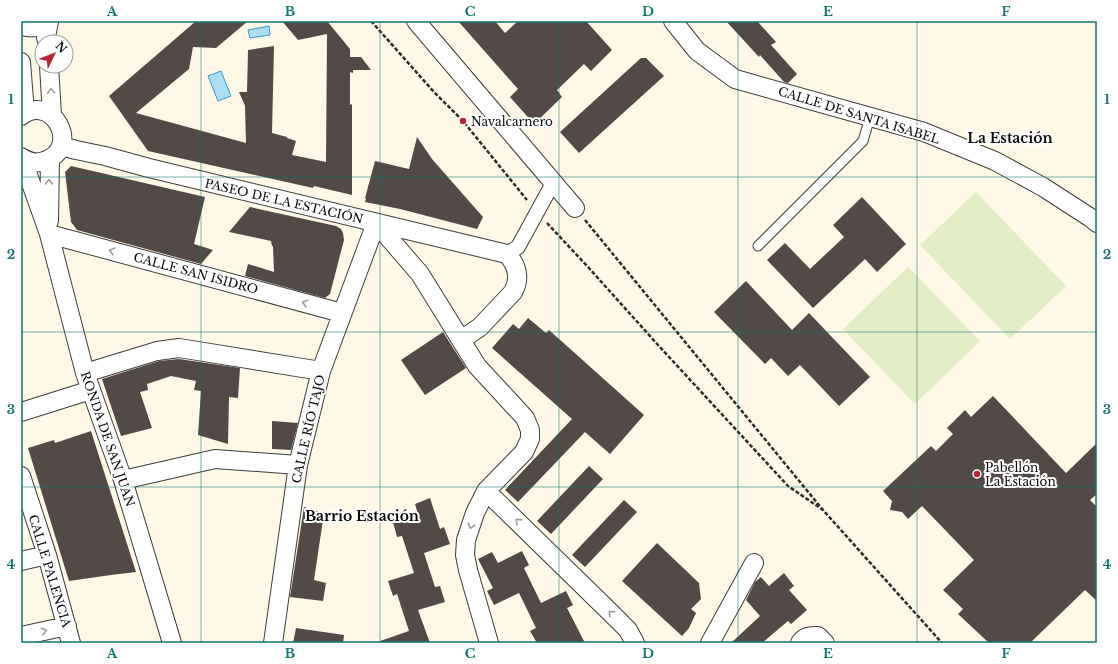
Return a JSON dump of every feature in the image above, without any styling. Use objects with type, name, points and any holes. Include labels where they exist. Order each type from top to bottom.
[{"type":"street","points":[[21,23],[32,26],[48,21]]},
{"type":"street","points":[[46,34],[48,21]]},
{"type":"street","name":"CALLE DE SANTA ISABEL","points":[[673,21],[697,51],[735,79],[924,132],[995,161],[1043,187],[1091,218],[1097,224]]},
{"type":"street","points":[[418,23],[575,208]]},
{"type":"street","points":[[21,62],[23,115],[34,111],[42,111],[52,116],[60,125],[63,137],[61,146],[57,154],[50,159]]},
{"type":"street","points":[[49,74],[52,116]]},
{"type":"street","name":"PASEO DE LA ESTACIÓN","points":[[61,146],[507,254]]},
{"type":"street","name":"RONDA DE SAN JUAN","points":[[22,158],[31,162],[40,162],[50,159],[49,234]]},
{"type":"street","name":"RONDA DE SAN JUAN","points":[[22,158],[49,234],[85,373],[123,480],[172,643]]},
{"type":"street","points":[[461,340],[480,327],[513,292],[517,285],[517,271],[513,261],[507,254],[518,247],[553,183]]},
{"type":"street","points":[[376,223],[420,274],[477,366],[525,418],[530,430],[530,439],[524,452],[486,491],[475,513],[466,540],[465,555],[468,570],[489,643]]},
{"type":"street","name":"CALLE RÍO TAJO","points":[[273,643],[298,464],[321,371],[376,223]]},
{"type":"street","name":"CALLE SAN ISIDRO","points":[[49,234],[342,313]]},
{"type":"street","points":[[85,373],[157,351],[179,348],[321,371]]},
{"type":"street","points":[[21,412],[91,390]]},
{"type":"street","points":[[123,480],[215,459],[298,464]]},
{"type":"street","name":"CALLE PALENCIA","points":[[21,476],[47,556],[71,643]]},
{"type":"street","points":[[486,491],[628,630],[634,643]]},
{"type":"street","points":[[21,561],[47,556]]},
{"type":"street","points":[[710,643],[754,563]]},
{"type":"street","points":[[21,636],[67,626]]},
{"type":"street","points":[[800,643],[809,636],[818,636],[825,643]]},
{"type":"lane","points":[[758,246],[863,141],[870,117]]},
{"type":"path","points":[[371,21],[434,92],[463,121],[536,212],[788,486],[823,510]]},
{"type":"path","points":[[575,208],[823,510],[942,643]]},
{"type":"green space","points":[[976,192],[1066,286],[1010,339],[920,245]]},
{"type":"green space","points":[[908,267],[980,341],[915,404],[843,329]]},
{"type":"water","points":[[269,26],[270,35],[250,38],[248,30]]},
{"type":"water","points":[[221,71],[231,96],[218,101],[208,76]]},
{"type":"building","points":[[196,21],[248,21],[216,48],[193,47],[189,69],[136,113],[246,143],[245,106],[239,92],[247,92],[248,50],[274,46],[272,133],[296,141],[292,155],[326,162],[327,34],[298,40],[282,21],[327,21],[350,49],[350,57],[361,57],[371,70],[353,70],[353,73],[350,72],[350,105],[352,104],[352,195],[314,186],[313,188],[148,151],[109,96]]},
{"type":"building","points":[[458,21],[495,21],[505,33],[518,21],[586,21],[612,50],[591,71],[584,64],[557,90],[562,97],[534,124],[510,97],[518,89]]},
{"type":"building","points":[[726,21],[757,21],[776,42],[771,45],[797,74],[788,83],[784,82],[760,55],[759,57]]},
{"type":"building","points":[[641,58],[646,58],[664,76],[579,153],[560,132]]},
{"type":"building","points":[[417,137],[432,159],[483,217],[477,229],[400,209],[365,202],[375,161],[409,169]]},
{"type":"building","points":[[71,166],[205,197],[194,244],[213,250],[201,264],[77,230],[71,222],[65,172]]},
{"type":"building","points":[[862,197],[906,244],[877,272],[865,259],[813,308],[767,260],[785,243],[810,269],[844,237],[833,225]]},
{"type":"building","points":[[250,207],[336,226],[341,229],[344,240],[330,294],[325,298],[245,276],[248,264],[274,272],[273,246],[271,241],[229,232]]},
{"type":"building","points":[[746,281],[792,330],[809,313],[870,377],[839,406],[800,365],[788,376],[771,358],[765,364],[714,312]]},
{"type":"building","points":[[528,318],[546,333],[549,330],[644,415],[610,454],[585,432],[518,502],[505,490],[572,419],[492,348],[513,324],[519,329]]},
{"type":"building","points":[[443,332],[466,368],[425,395],[401,360]]},
{"type":"building","points":[[179,359],[240,368],[238,398],[229,397],[228,444],[198,435],[201,391],[194,390],[196,381],[171,376],[147,384],[148,390],[140,392],[152,428],[121,436],[102,379],[159,361]]},
{"type":"building","points":[[993,396],[1066,473],[1097,443],[1097,494],[1090,500],[1097,507],[1097,601],[1085,590],[1030,643],[989,643],[958,614],[963,609],[943,590],[974,560],[922,506],[908,519],[902,512],[890,510],[892,501],[883,491],[931,446],[936,451],[953,434],[947,428],[965,410],[971,417]]},
{"type":"building","points":[[272,421],[298,423],[291,450],[272,449]]},
{"type":"building","points":[[91,431],[136,572],[69,581],[28,448],[54,440],[55,443]]},
{"type":"building","points":[[589,466],[603,479],[551,534],[537,521]]},
{"type":"building","points":[[430,498],[440,529],[444,527],[450,544],[424,553],[435,587],[440,586],[445,602],[418,610],[430,643],[380,643],[380,641],[409,631],[397,594],[393,596],[388,581],[414,573],[402,536],[397,537],[393,522],[418,514],[415,504]]},
{"type":"building","points":[[624,500],[637,512],[585,567],[572,555]]},
{"type":"building","points":[[304,507],[324,513],[314,580],[326,583],[323,601],[290,597]]},
{"type":"building","points":[[657,543],[699,583],[701,599],[691,609],[696,613],[689,628],[682,636],[622,581]]},
{"type":"building","points":[[522,551],[529,565],[524,568],[541,603],[566,591],[573,605],[567,608],[585,643],[537,643],[530,631],[536,628],[519,593],[494,605],[487,591],[493,588],[478,559],[492,552],[498,563]]},
{"type":"building","points":[[784,573],[794,586],[789,590],[807,610],[791,624],[788,621],[762,643],[731,643],[760,616],[746,600],[755,582],[761,577],[769,586]]},
{"type":"building","points":[[296,628],[344,635],[343,643],[293,643]]},
{"type":"place","name":"Navalcarnero","points":[[463,121]]},
{"type":"place","name":"Pabellón La Estación","points":[[977,474]]},
{"type":"district","name":"La Estación","points":[[1010,138]]},
{"type":"district","name":"Barrio Estación","points":[[362,516]]}]
